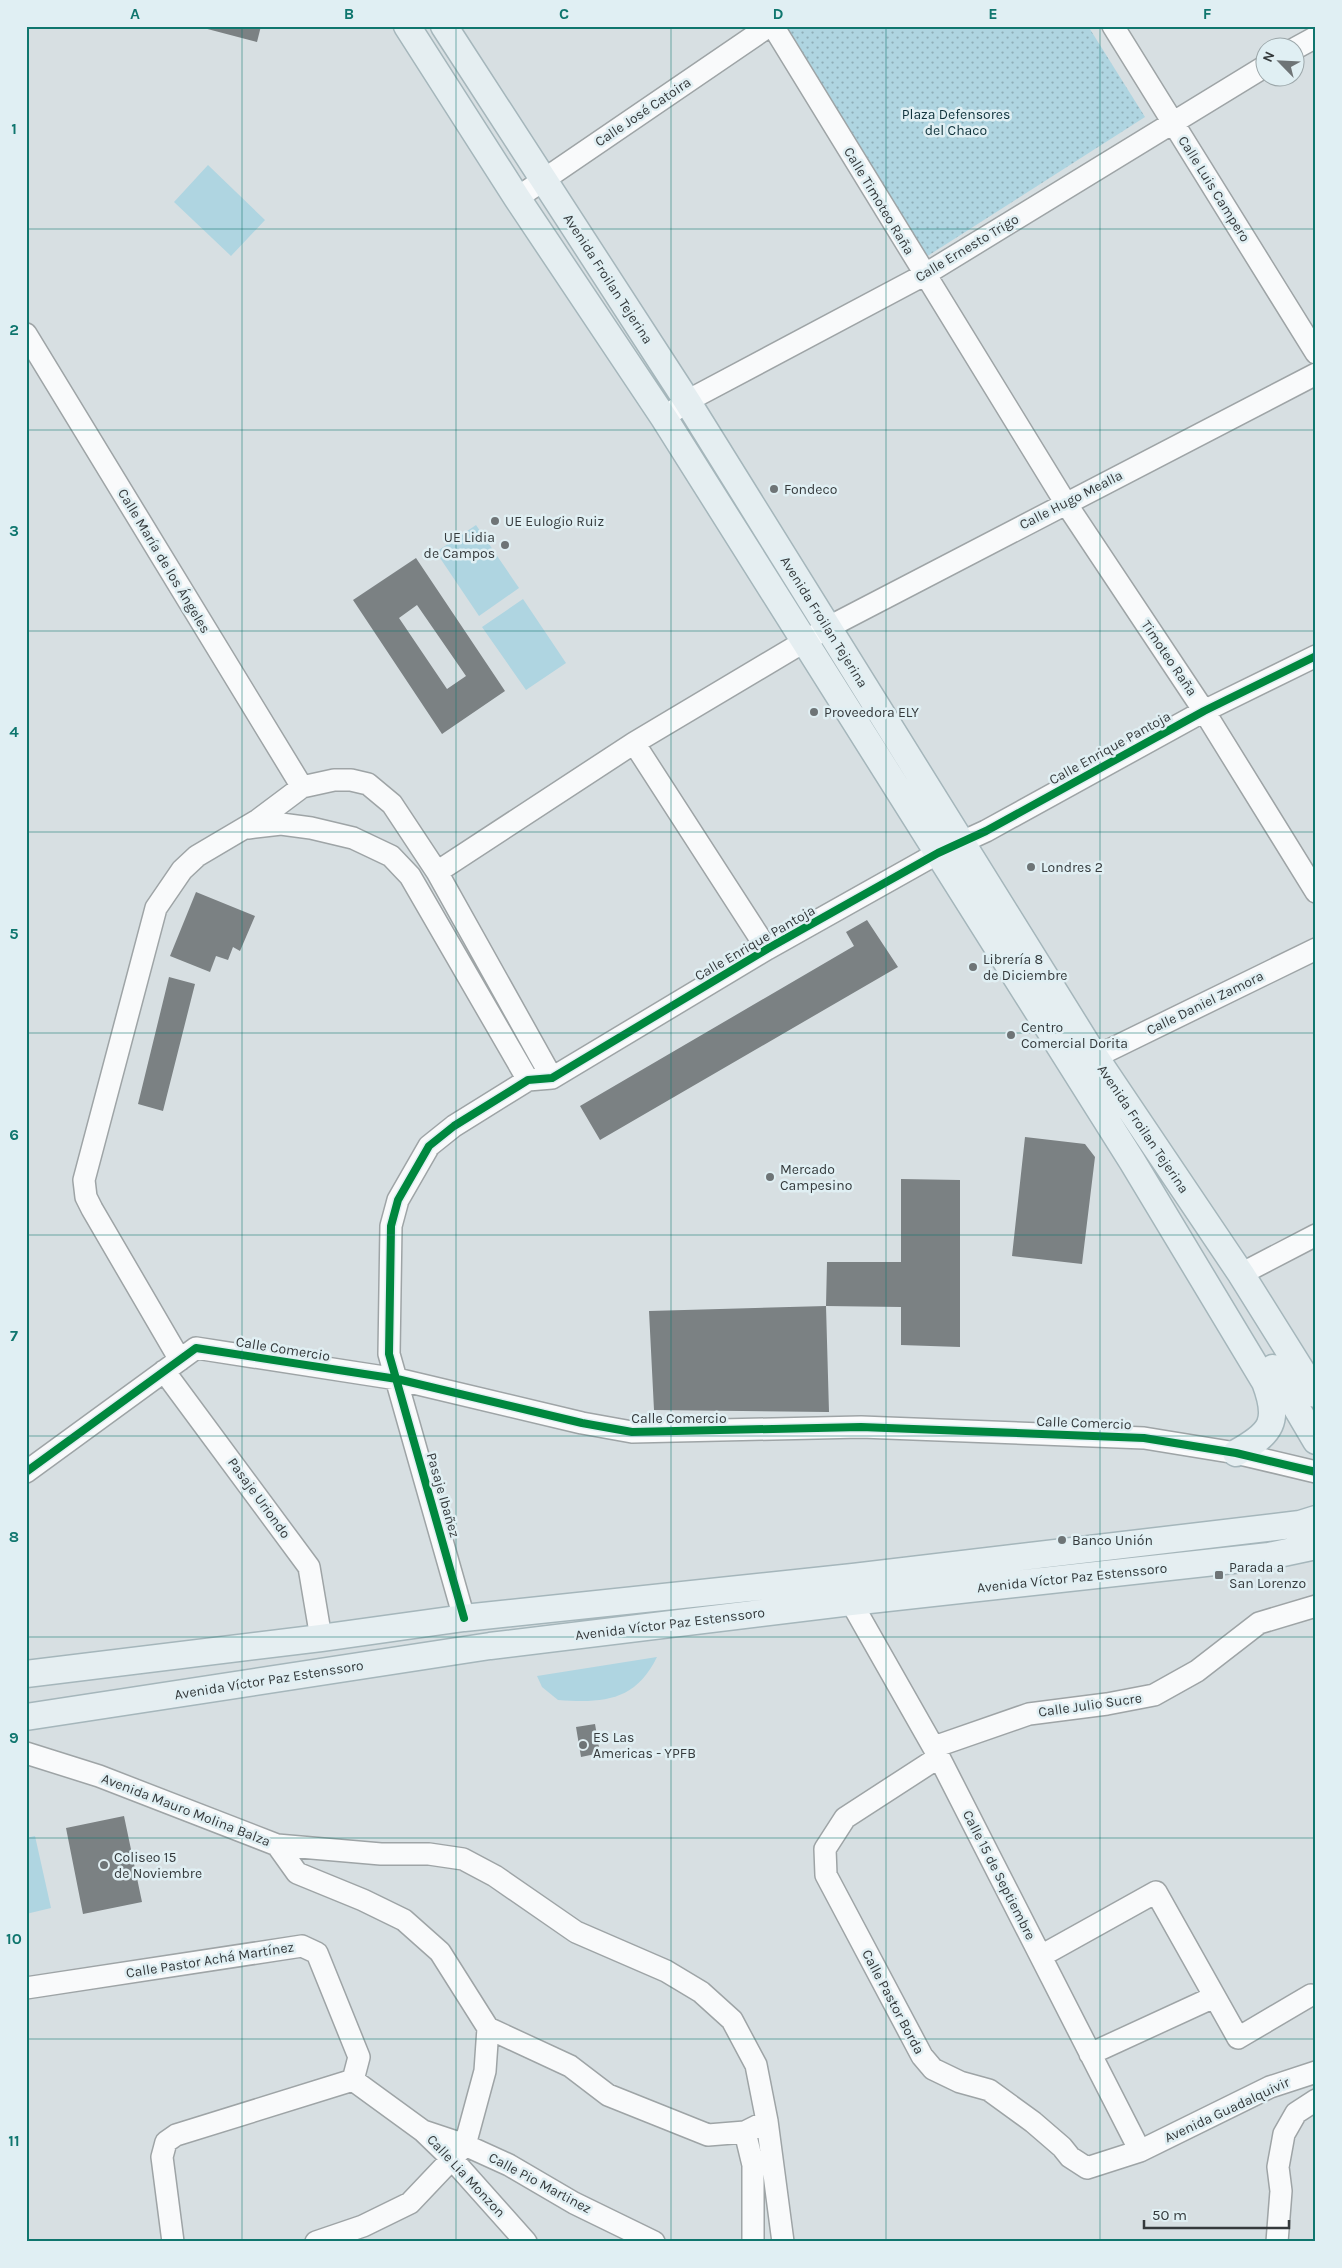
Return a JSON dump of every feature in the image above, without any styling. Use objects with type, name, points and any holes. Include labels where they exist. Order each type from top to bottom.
[{"type":"main road","name":"Avenida Froilan Tejerina","points":[[406,26],[517,198],[664,418],[804,641],[1095,1057],[1242,1274],[1316,1394]]},
{"type":"main road","name":"Avenida Froilan Tejerina","points":[[444,26],[687,401],[827,628],[949,848],[1132,1161],[1265,1382],[1273,1404],[1270,1425],[1260,1440],[1236,1453]]},
{"type":"main road","points":[[1132,1161],[1159,1181],[1316,1441]]},
{"type":"main road","name":"Avenida Víctor Paz Estenssoro","points":[[26,1674],[321,1638],[464,1618],[853,1577],[1300,1524],[1316,1519]]},
{"type":"main road","name":"Avenida Víctor Paz Estenssoro","points":[[26,1718],[490,1646],[851,1602],[1270,1556],[1316,1546]]},
{"type":"street","name":"Calle José Catoira","points":[[517,198],[771,26]]},
{"type":"street","name":"Calle Timoteo Raña","points":[[771,26],[1065,502]]},
{"type":"street","name":"Calle Luis Campero","points":[[1113,26],[1316,353]]},
{"type":"street","points":[[1304,43],[1316,36]]},
{"type":"street","name":"Calle Ernesto Trigo","points":[[664,418],[687,401],[924,275],[1254,73]]},
{"type":"street","name":"Calle María de los Ángeles","points":[[26,334],[302,788]]},
{"type":"street","name":"Calle Hugo Mealla","points":[[437,872],[634,743],[804,641],[1065,502],[1316,374]]},
{"type":"street","name":"Timoteo Raña","points":[[1065,502],[1204,711],[1316,892]]},
{"type":"street","name":"Calle Enrique Pantoja","points":[[397,1379],[389,1354],[391,1226],[398,1200],[429,1146],[454,1126],[528,1080],[552,1078],[766,949],[949,848],[1204,711],[1316,656]]},
{"type":"street","points":[[634,743],[766,949]]},
{"type":"street","points":[[302,788],[334,780],[351,780],[368,784],[392,804],[437,872],[552,1078]]},
{"type":"street","name":"Pasaje Uriondo","points":[[302,788],[245,828],[197,856],[182,870],[156,908],[84,1180],[86,1197],[172,1366],[309,1567],[321,1638]]},
{"type":"street","points":[[245,828],[281,824],[311,828],[353,838],[391,856],[410,876],[528,1080]]},
{"type":"street","name":"Calle Daniel Zamora","points":[[1095,1057],[1316,949]]},
{"type":"street","points":[[1242,1274],[1316,1235]]},
{"type":"street","name":"Calle Comercio","points":[[26,1472],[196,1348],[397,1379],[582,1423],[632,1432],[861,1427],[1144,1438],[1236,1453],[1316,1472]]},
{"type":"street","name":"Pasaje Ibañez","points":[[397,1379],[464,1618]]},
{"type":"street","name":"Calle 15 de Septiembre","points":[[851,1602],[937,1752],[1140,2151]]},
{"type":"street","name":"Calle Julio Sucre","points":[[937,1752],[1029,1714],[1107,1704],[1154,1695],[1198,1672],[1259,1623],[1316,1606]]},
{"type":"street","name":"Calle Pastor Borda","points":[[937,1752],[845,1818],[825,1849],[826,1875],[922,2056],[933,2070],[960,2082],[989,2090],[1033,2122],[1062,2147],[1070,2157],[1087,2168],[1140,2151]]},
{"type":"street","name":"Avenida Mauro Molina Balza","points":[[26,1753],[100,1776],[277,1845],[381,1854],[430,1854],[463,1859],[494,1876],[576,1932],[666,1971],[701,1992],[732,2020],[756,2065],[767,2121],[783,2242]]},
{"type":"street","points":[[277,1845],[298,1873],[363,1900],[404,1920],[440,1952],[488,2028],[570,2066],[608,2095],[708,2135],[745,2132],[767,2121]]},
{"type":"street","points":[[1041,1956],[1156,1892],[1238,2038],[1311,1995]]},
{"type":"street","name":"Calle Pastor Achá Martínez","points":[[26,1988],[302,1946],[317,1953],[359,2057],[353,2080]]},
{"type":"street","points":[[1090,2054],[1214,1997]]},
{"type":"street","points":[[316,2242],[363,2226],[410,2202],[458,2152],[485,2071],[488,2028]]},
{"type":"street","name":"Avenida Guadalquivir","points":[[1140,2151],[1270,2087],[1316,2072]]},
{"type":"street","points":[[173,2242],[162,2157],[166,2142],[176,2135],[353,2080]]},
{"type":"street","name":"Calle Lia Monzon","points":[[353,2080],[423,2131]]},
{"type":"street","points":[[1278,2242],[1280,2191],[1278,2167],[1284,2134],[1296,2113],[1316,2100]]},
{"type":"street","name":"Calle Pio Martinez","points":[[423,2131],[458,2152],[509,2165],[574,2203],[654,2242]]},
{"type":"street","points":[[745,2132],[752,2165],[753,2242]]},
{"type":"street","name":"Calle Lia Monzon","points":[[458,2152],[526,2242]]},
{"type":"green space","name":"Plaza Defensores del Chaco","points":[[786,26],[1088,26],[1145,117],[926,257],[782,29]]},
{"type":"green space","points":[[208,165],[265,220],[231,256],[174,202]]},
{"type":"green space","points":[[476,525],[519,588],[479,616],[436,552]]},
{"type":"green space","points":[[523,599],[566,663],[526,690],[482,627]]},
{"type":"green space","points":[[657,1657],[648,1672],[628,1691],[603,1700],[558,1700],[542,1687],[537,1676]]},
{"type":"green space","points":[[35,1836],[51,1908],[26,1914],[26,1838]]},
{"type":"building","points":[[196,26],[261,26],[257,42]]},
{"type":"building","points":[[416,558],[505,691],[442,734],[353,600]],"holes":[[[417,605],[466,676],[447,689],[399,618]]]},
{"type":"building","points":[[196,892],[255,916],[240,951],[233,947],[228,960],[216,956],[210,972],[170,956]]},
{"type":"building","points":[[867,920],[898,967],[600,1140],[580,1106],[854,946],[846,932]]},
{"type":"building","points":[[169,977],[195,984],[163,1111],[138,1104]]},
{"type":"building","points":[[1025,1137],[1085,1144],[1095,1157],[1082,1264],[1012,1256]]},
{"type":"building","points":[[901,1179],[960,1180],[960,1347],[901,1345],[901,1307],[826,1306],[827,1262],[901,1262]]},
{"type":"building","points":[[826,1306],[829,1412],[654,1410],[649,1311]]},
{"type":"building","points":[[595,1724],[600,1753],[581,1757],[576,1727]]},
{"type":"building","name":"Coliseo 15 de Noviembre","points":[[124,1816],[142,1902],[83,1914],[66,1828]]},
{"type":"cycle path","points":[[464,1618],[389,1354],[391,1226],[398,1200],[429,1146],[454,1126],[528,1080],[552,1078],[767,949],[938,853],[986,831],[1204,711],[1316,656]]},
{"type":"cycle path","points":[[26,1472],[196,1348],[397,1379],[582,1423],[632,1432],[861,1427],[1144,1438],[1236,1453],[1316,1472]]},
{"type":"place","name":"Fondeco","points":[[774,489]]},
{"type":"place","name":"UE Eulogio Ruiz","points":[[495,521]]},
{"type":"place","name":"UE Lidia de Campos","points":[[505,545]]},
{"type":"place","name":"Proveedora ELY","points":[[814,712]]},
{"type":"place","name":"Londres 2","points":[[1031,867]]},
{"type":"place","name":"Librería 8 de Diciembre","points":[[973,967]]},
{"type":"place","name":"Centro Comercial Dorita","points":[[1011,1035]]},
{"type":"place","name":"Mercado Campesino","points":[[770,1177]]},
{"type":"place","name":"Banco Unión","points":[[1062,1540]]},
{"type":"place","name":"Parada a San Lorenzo","points":[[1219,1575]]},
{"type":"place","name":"ES Las Americas - YPFB","points":[[583,1745]]},
{"type":"place","name":"Coliseo 15 de Noviembre","points":[[104,1865]]}]
